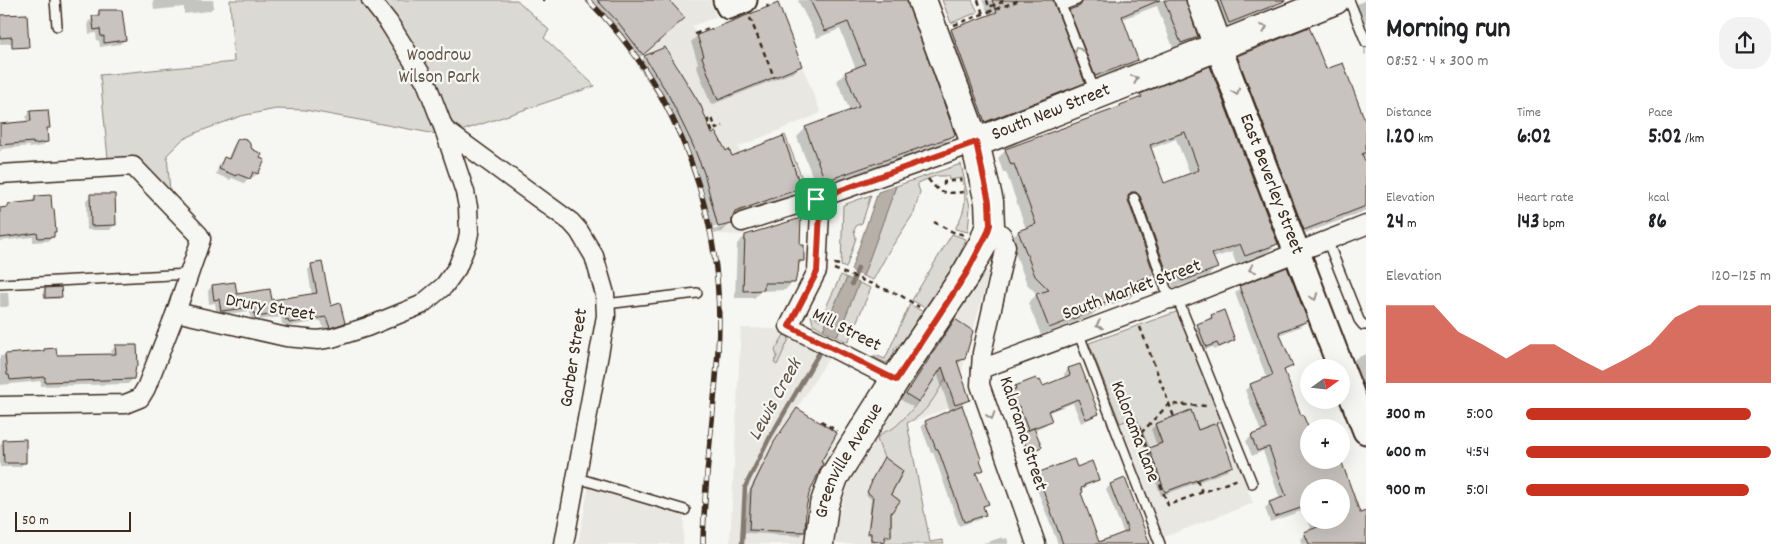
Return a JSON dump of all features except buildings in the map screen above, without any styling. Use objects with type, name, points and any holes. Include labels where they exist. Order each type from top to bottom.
[{"type":"main road","name":"Greenville Avenue","points":[[819,544],[824,505],[834,477],[966,274],[984,242],[979,230],[989,202],[976,142],[922,0]]},
{"type":"main road","name":"East Beverley Street","points":[[1201,0],[1338,359]]},
{"type":"main road","name":"South New Street","points":[[976,142],[1335,0]]},
{"type":"main road","name":"East Beverley Street","points":[[1350,391],[1366,431]]},
{"type":"street","name":"Drury Street","points":[[176,312],[286,337],[318,340],[340,337],[421,305],[451,277],[460,261],[469,233],[468,207],[444,129],[426,82],[389,23],[371,0]]},
{"type":"street","name":"Garber Street","points":[[444,129],[571,222],[594,256],[604,294],[606,316],[564,544]]},
{"type":"street","name":"South New Street","points":[[742,222],[816,199],[976,142]]},
{"type":"street","points":[[0,174],[133,166],[199,235],[200,244],[176,312],[146,388],[140,398],[125,404],[0,406]]},
{"type":"street","name":"Mill Street","points":[[816,199],[820,212],[817,272],[789,326],[896,380]]},
{"type":"street","name":"South Market Street","points":[[981,369],[1078,332],[1174,298],[1183,297],[1366,225]]},
{"type":"street","name":"Kalorama Street","points":[[979,230],[1002,235],[1006,246],[982,353],[980,385],[1036,544]]},
{"type":"lane","points":[[55,0],[57,26]]},
{"type":"lane","points":[[1077,0],[1060,3],[1096,95]]},
{"type":"lane","points":[[1349,0],[1366,42]]},
{"type":"lane","points":[[1134,198],[1166,289],[1180,305],[1250,479]]},
{"type":"lane","points":[[1327,240],[1360,320],[1363,325],[1366,325]]},
{"type":"lane","points":[[0,284],[190,274]]},
{"type":"lane","points":[[606,304],[697,292]]},
{"type":"lane","name":"Kalorama Lane","points":[[1078,332],[1160,544]]},
{"type":"lane","points":[[577,478],[685,510]]},
{"type":"path","points":[[978,0],[983,14]]},
{"type":"path","points":[[987,0],[989,7],[1002,2],[1001,0]]},
{"type":"path","points":[[952,26],[1020,0]]},
{"type":"path","points":[[747,5],[774,78]]},
{"type":"path","points":[[695,33],[709,28]]},
{"type":"path","points":[[711,131],[708,120],[712,118],[716,129],[723,126]]},
{"type":"path","points":[[928,179],[935,189],[943,193],[965,192]]},
{"type":"path","points":[[939,183],[962,180]]},
{"type":"path","points":[[934,222],[953,232],[979,230]]},
{"type":"path","points":[[841,272],[900,295],[924,310]]},
{"type":"path","points":[[1140,325],[1174,417]]},
{"type":"path","points":[[1141,433],[1169,404],[1215,406]]},
{"type":"path","points":[[1135,417],[1168,505],[1202,492],[1250,479]]},
{"type":"path","points":[[820,421],[838,432]]},
{"type":"path","points":[[1197,480],[1202,492]]},
{"type":"shaded area","points":[[597,0],[710,0],[716,17],[692,26],[697,35],[751,14],[776,76],[802,66],[821,113],[738,147],[741,153],[783,136],[801,188],[746,208],[745,235],[720,234],[704,173],[692,143],[663,85],[638,47]]},
{"type":"shaded area","points":[[896,186],[863,276],[851,270],[878,192]]},
{"type":"shaded area","points":[[986,270],[989,272],[973,331],[954,318]]},
{"type":"shaded area","points":[[847,278],[859,283],[837,337],[823,330]]},
{"type":"shaded area","points":[[1179,311],[1253,503],[1164,537],[1089,343]]},
{"type":"shaded area","points":[[741,328],[775,329],[830,356],[797,408],[839,434],[809,494],[806,508],[805,544],[730,544]]},
{"type":"shaded area","points":[[929,358],[942,366],[965,359],[961,374],[970,400],[907,423],[930,542],[942,540],[944,544],[836,544],[837,520],[850,480]]},
{"type":"shaded area","points":[[589,485],[684,514],[683,544],[578,544]]},
{"type":"green space","name":"Woodrow Wilson Park","points":[[230,0],[517,0],[549,30],[544,38],[595,86],[458,132],[436,134],[305,110],[276,109],[241,116],[182,140],[167,155],[170,191],[135,157],[108,159],[100,75],[234,62]]},
{"type":"green space","points":[[942,0],[972,0],[978,12],[951,23]]},
{"type":"green space","points":[[785,135],[805,186],[801,188],[783,136]]},
{"type":"green space","points":[[961,164],[970,207],[968,232],[955,229],[964,204],[965,192],[962,178],[949,180],[948,176],[936,176],[917,183],[920,192],[914,213],[873,280],[863,276],[896,186]]},
{"type":"green space","points":[[871,195],[862,223],[857,225],[854,230],[856,238],[846,268],[841,266],[843,205]]},
{"type":"green space","points":[[952,234],[966,239],[953,266],[925,308],[912,300]]},
{"type":"green space","points":[[841,275],[847,278],[823,330],[813,324],[811,315],[820,320]]},
{"type":"green space","points":[[859,283],[871,288],[848,342],[837,337]]},
{"type":"green space","points":[[910,304],[923,312],[905,339],[895,348],[892,359],[886,363],[874,357],[875,355],[885,359]]},
{"type":"green space","points":[[1179,311],[1222,421],[1198,430],[1190,410],[1155,424],[1162,443],[1149,448],[1136,417],[1120,423],[1089,343]]},
{"type":"green space","points":[[784,335],[788,336],[789,339],[777,365],[774,363],[777,356],[775,350]]},
{"type":"green space","points":[[942,366],[946,378],[925,410],[907,423],[930,542],[942,540],[944,544],[881,544],[881,541],[885,542],[885,536],[891,537],[891,513],[900,501],[891,494],[903,472],[884,458],[877,439],[896,426],[909,413]]},
{"type":"waterway","name":"Lewis Creek","points":[[852,284],[858,268]]},
{"type":"waterway","name":"Lewis Creek","points":[[742,544],[745,487],[769,439],[822,348]]},
{"type":"railway","points":[[588,0],[621,36],[649,76],[672,117],[691,162],[705,208],[714,255],[719,303],[718,351],[705,496],[703,544]]},
{"type":"route","points":[[976,142],[989,202],[990,225],[987,234],[966,274],[896,380],[789,326],[817,272],[820,212],[816,199],[976,142]]}]
